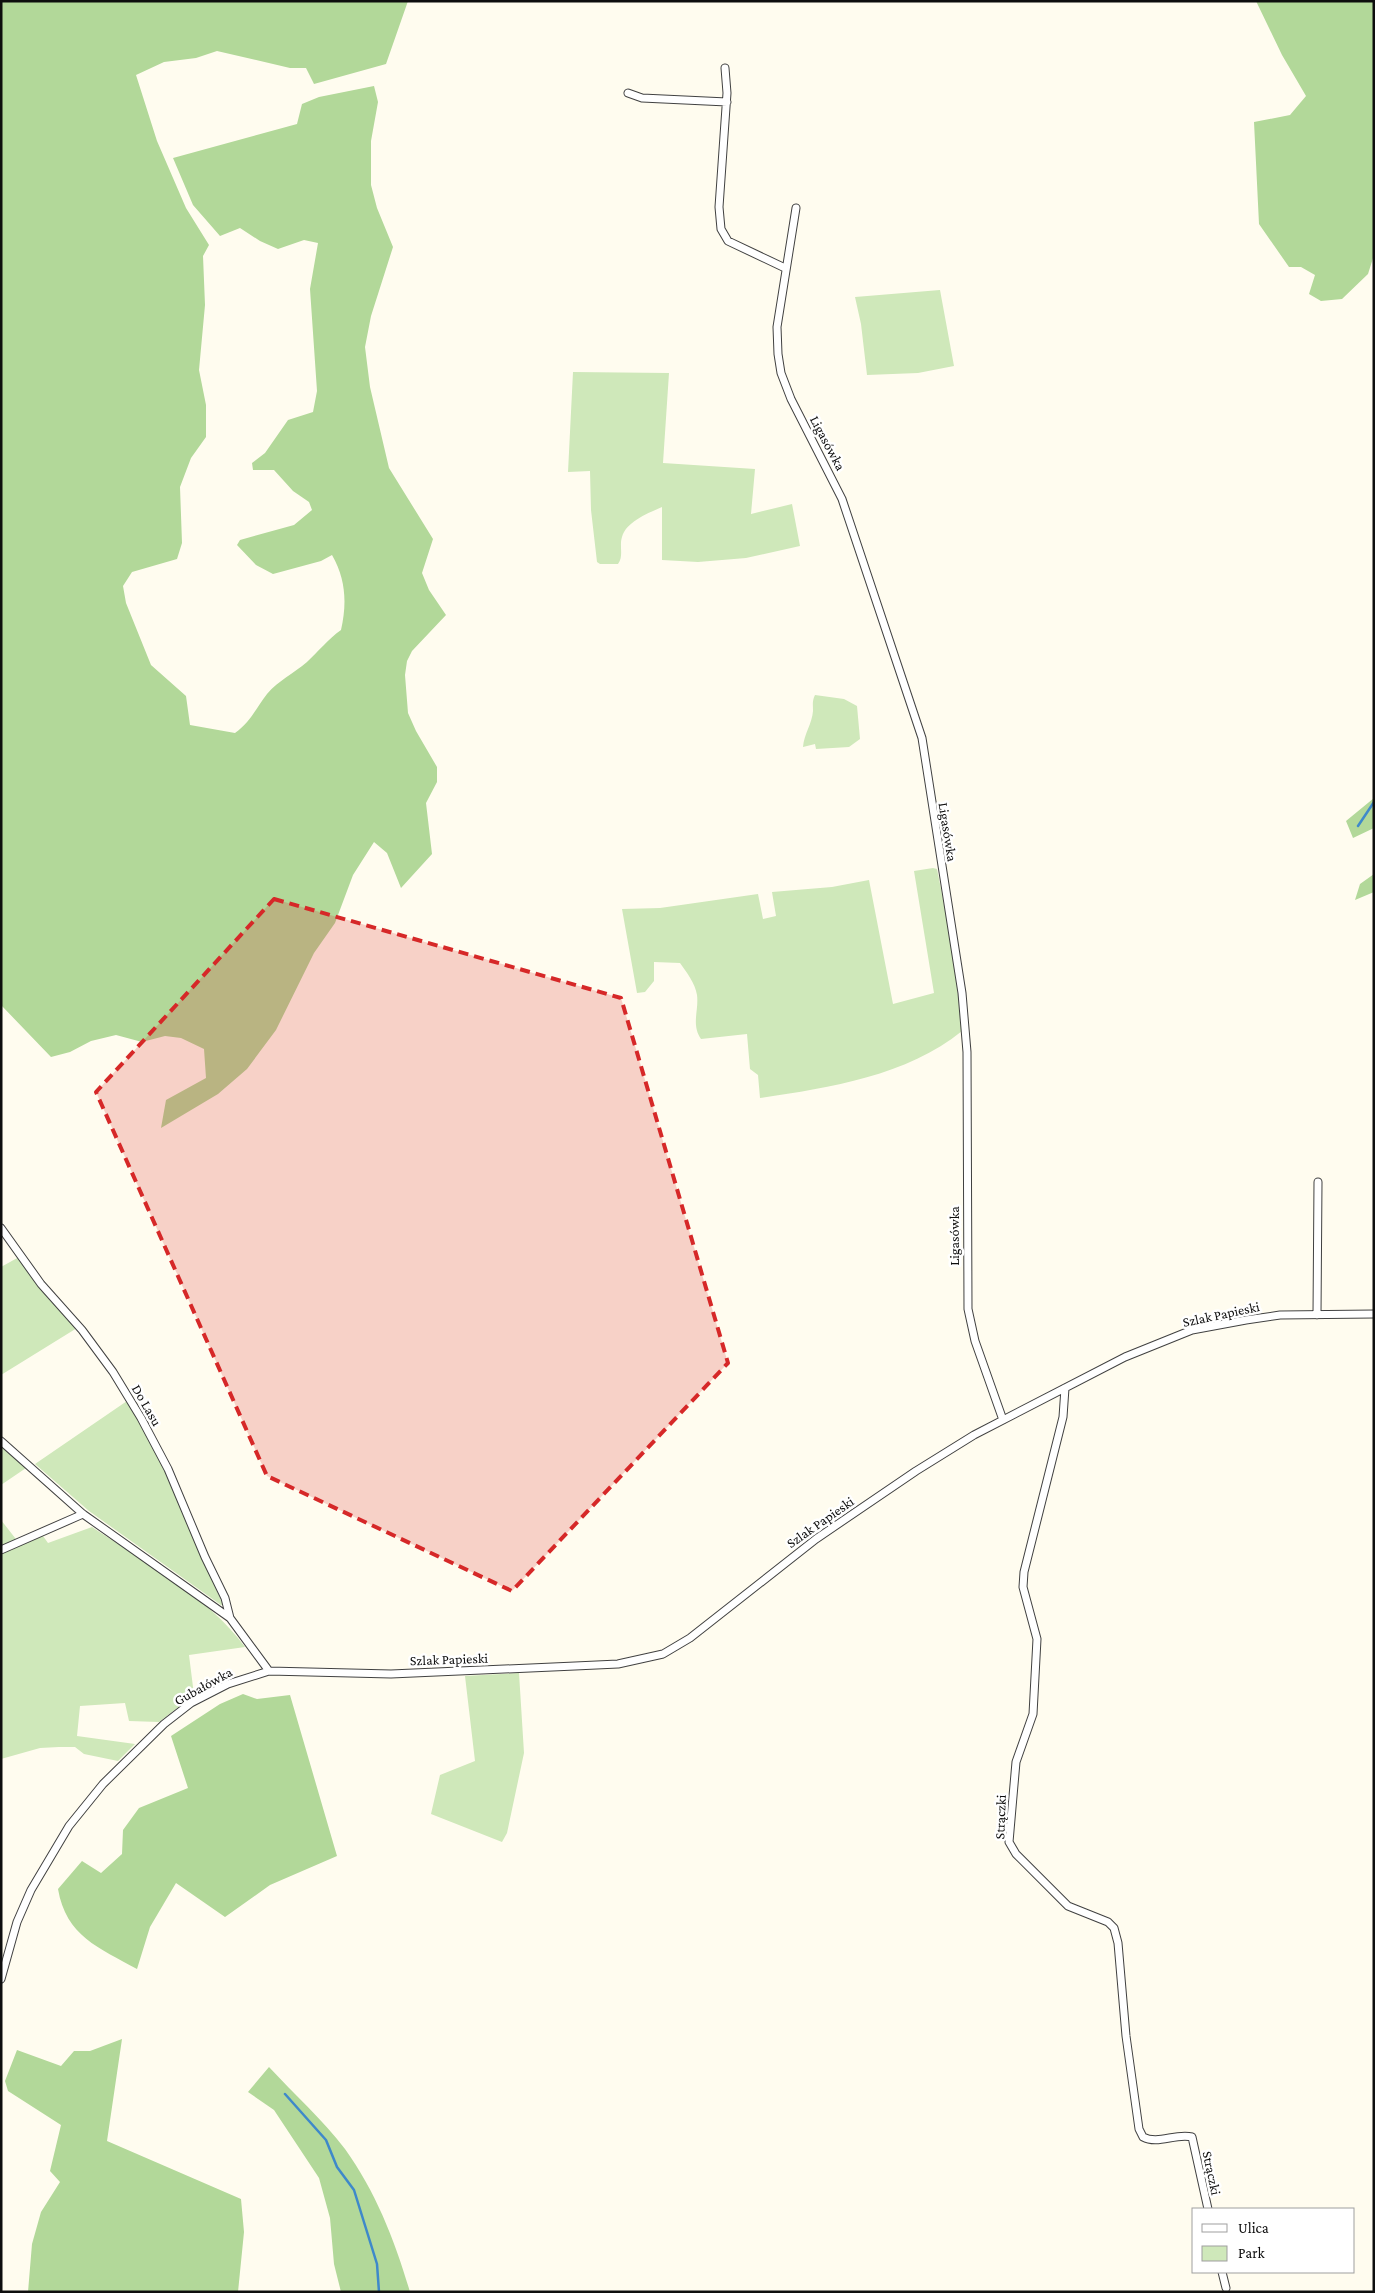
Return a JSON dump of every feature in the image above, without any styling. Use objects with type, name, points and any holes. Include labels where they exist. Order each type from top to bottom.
[{"type":"street","points":[[726,68],[726,102],[719,207],[721,229],[728,241],[785,268]]},
{"type":"street","points":[[628,93],[642,98],[726,102]]},
{"type":"street","name":"Ligasówka","points":[[796,208],[777,327],[781,373],[791,399],[842,499],[922,738],[962,993],[966,1036],[968,1309],[975,1341],[1003,1420]]},
{"type":"street","points":[[1317,1315],[1318,1182]]},
{"type":"street","name":"Do Lasu","points":[[1,1228],[41,1284],[82,1330],[113,1372],[168,1469],[201,1549],[225,1598],[230,1618]]},
{"type":"street","name":"Szlak Papieski","points":[[268,1671],[391,1674],[618,1664],[663,1654],[690,1638],[816,1539],[916,1471],[1003,1420],[1125,1357],[1192,1330],[1280,1315],[1374,1314]]},
{"type":"street","name":"Strączki","points":[[1065,1388],[1063,1417],[1024,1572],[1023,1587],[1037,1639],[1032,1714],[1016,1762],[1009,1842],[1016,1854],[1068,1906],[1108,1922],[1114,1928],[1118,1943],[1126,2036],[1139,2129],[1143,2137],[1149,2140],[1182,2134],[1192,2137],[1208,2208]]},
{"type":"street","points":[[1,1441],[83,1514],[230,1618],[268,1671]]},
{"type":"street","points":[[1,1550],[83,1514]]},
{"type":"street","name":"Gubałówka","points":[[1,1979],[17,1922],[37,1877],[70,1826],[103,1784],[142,1744],[184,1708],[228,1684],[268,1671]]},
{"type":"street","points":[[1222,2273],[1226,2288]]},
{"type":"highlighted area","points":[[274,899],[621,998],[728,1363],[512,1591],[267,1476],[96,1092]]},
{"type":"green space","points":[[1,1],[408,1],[386,64],[314,84],[306,68],[290,68],[217,51],[196,58],[164,62],[136,75],[157,141],[186,208],[209,245],[203,256],[205,305],[199,370],[206,405],[206,437],[191,458],[180,487],[182,543],[177,559],[132,572],[123,586],[126,603],[151,665],[186,696],[190,725],[235,733],[249,720],[272,689],[307,662],[327,641],[341,630],[344,611],[343,582],[332,555],[321,561],[273,574],[256,565],[237,545],[240,540],[294,525],[312,510],[309,502],[293,491],[274,470],[253,470],[252,463],[265,453],[288,420],[313,412],[317,391],[310,289],[318,243],[304,240],[278,249],[260,241],[240,228],[220,236],[193,205],[173,158],[297,124],[302,104],[319,97],[374,86],[378,102],[371,141],[371,185],[377,208],[393,247],[371,316],[365,347],[370,387],[389,468],[433,539],[422,573],[429,590],[446,615],[412,651],[407,661],[405,675],[408,713],[437,767],[437,782],[426,803],[432,854],[401,888],[387,853],[374,842],[353,875],[335,923],[314,953],[276,1030],[247,1069],[218,1094],[161,1128],[166,1100],[206,1078],[204,1049],[181,1038],[165,1036],[142,1042],[116,1035],[91,1041],[70,1052],[51,1057],[1,1005]]},
{"type":"green space","points":[[1256,1],[1374,1],[1374,255],[1368,274],[1342,299],[1321,301],[1309,294],[1315,275],[1301,267],[1289,267],[1259,224],[1254,122],[1290,115],[1306,96],[1282,55]]},
{"type":"green space","points":[[940,290],[954,366],[918,373],[867,375],[861,324],[855,297]]},
{"type":"green space","points":[[573,372],[669,373],[663,463],[755,469],[751,514],[792,504],[800,546],[746,558],[698,562],[662,560],[662,507],[633,522],[624,532],[621,544],[621,558],[618,564],[600,564],[597,562],[591,510],[590,471],[568,472]]},
{"type":"green space","points":[[815,695],[844,699],[857,706],[860,739],[849,747],[816,749],[815,744],[803,747],[812,716]]},
{"type":"green space","points":[[1374,798],[1374,828],[1353,838],[1346,821]]},
{"type":"green space","points":[[937,869],[945,910],[955,970],[962,1031],[917,1059],[866,1078],[813,1090],[760,1098],[758,1075],[750,1069],[747,1034],[701,1039],[696,1028],[696,991],[680,963],[654,962],[654,981],[645,992],[637,993],[622,909],[660,908],[758,894],[763,919],[776,916],[772,892],[832,887],[869,880],[893,1004],[934,993],[914,871]]},
{"type":"green space","points":[[1374,874],[1374,892],[1355,900],[1360,884]]},
{"type":"green space","points":[[19,1257],[77,1328],[1,1375],[1,1267]]},
{"type":"green space","points":[[127,1401],[153,1444],[223,1605],[89,1511],[35,1464]]},
{"type":"green space","points":[[1,1446],[26,1468],[1,1485]]},
{"type":"green space","points":[[1,1520],[19,1543],[1,1548]]},
{"type":"green space","points":[[92,1527],[194,1596],[230,1629],[245,1647],[189,1655],[194,1695],[159,1722],[129,1721],[125,1703],[80,1706],[77,1736],[135,1744],[118,1761],[84,1754],[75,1747],[40,1748],[1,1759],[1,1553],[43,1536],[48,1543]]},
{"type":"green space","points":[[519,1673],[524,1753],[507,1833],[502,1842],[431,1814],[440,1775],[475,1761],[465,1676]]},
{"type":"green space","points":[[243,1694],[257,1699],[290,1695],[337,1856],[270,1885],[225,1917],[176,1883],[150,1927],[137,1969],[97,1947],[76,1929],[62,1905],[58,1889],[82,1861],[101,1873],[122,1854],[123,1830],[139,1808],[188,1788],[171,1736],[220,1704]]},
{"type":"green space","points":[[122,2039],[107,2141],[241,2199],[244,2232],[238,2292],[28,2292],[32,2244],[41,2212],[60,2182],[50,2171],[61,2125],[8,2091],[5,2081],[17,2050],[61,2066],[74,2051],[90,2051]]},
{"type":"green space","points":[[269,2067],[327,2128],[356,2165],[384,2217],[410,2292],[341,2292],[334,2264],[330,2218],[319,2178],[274,2110],[248,2092]]},
{"type":"waterway","points":[[1358,826],[1374,802]]},
{"type":"waterway","points":[[285,2094],[326,2140],[337,2167],[354,2190],[377,2264],[379,2292]]}]
